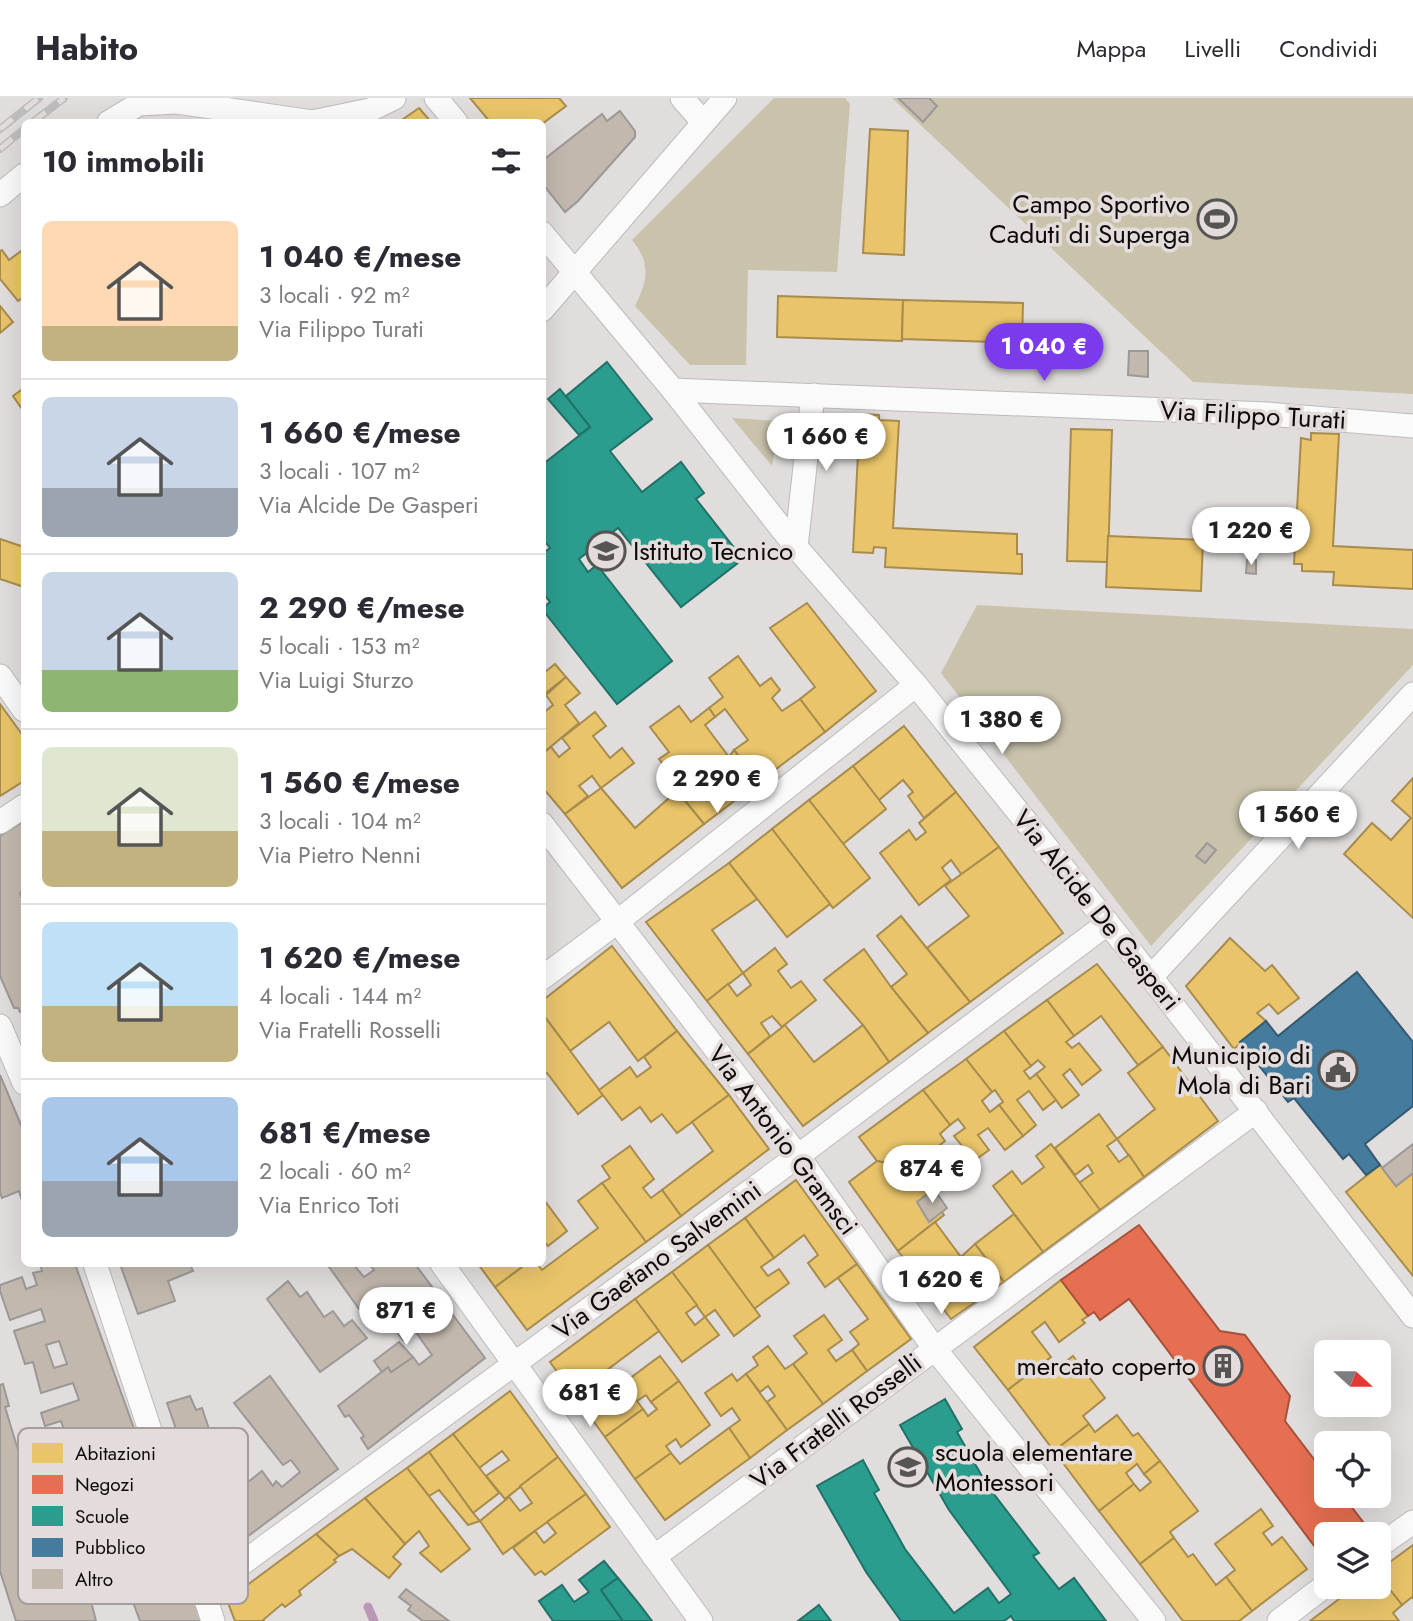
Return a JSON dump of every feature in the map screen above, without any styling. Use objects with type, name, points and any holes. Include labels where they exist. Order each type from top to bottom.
[{"type":"street","points":[[326,119],[370,110],[394,98]]},
{"type":"street","points":[[436,98],[454,119]]},
{"type":"street","points":[[682,98],[704,122]]},
{"type":"street","points":[[546,305],[725,98]]},
{"type":"street","points":[[114,119],[139,104],[177,102],[292,119]]},
{"type":"street","points":[[0,195],[21,178]]},
{"type":"street","name":"Via Alcide De Gasperi","points":[[546,238],[673,390],[796,547],[916,685],[1152,977],[1413,1316]]},
{"type":"street","name":"Via Filippo Turati","points":[[673,390],[1267,414],[1413,426]]},
{"type":"street","points":[[796,547],[813,395]]},
{"type":"street","points":[[0,676],[21,706]]},
{"type":"street","points":[[546,975],[916,685]]},
{"type":"street","points":[[1152,977],[1413,694]]},
{"type":"street","points":[[0,822],[21,808]]},
{"type":"street","name":"Via Antonio Gramsci","points":[[546,829],[798,1156],[934,1348],[1154,1621]]},
{"type":"street","name":"Via Gaetano Salvemini","points":[[248,1559],[798,1156],[1108,923]]},
{"type":"street","points":[[0,1026],[21,1076]]},
{"type":"street","name":"Via Fratelli Rosselli","points":[[654,1557],[1255,1111]]},
{"type":"street","points":[[96,1267],[149,1428]]},
{"type":"street","points":[[444,1267],[701,1621]]},
{"type":"street","points":[[1391,1538],[1413,1522]]},
{"type":"street","points":[[1279,1621],[1314,1594]]},
{"type":"street","points":[[207,1604],[213,1621]]},
{"type":"shaded area","points":[[774,98],[845,98],[850,104],[837,272],[748,270],[746,365],[690,365],[635,306],[646,272],[642,256],[632,240]]},
{"type":"shaded area","name":"Campo Sportivo Caduti di Superga","points":[[892,98],[1413,98],[1413,394],[1193,382]]},
{"type":"shaded area","points":[[732,418],[780,421],[772,466]]},
{"type":"shaded area","points":[[977,605],[1413,629],[1413,665],[1151,946],[941,673]]},
{"type":"building: Abitazioni","points":[[470,98],[559,98],[566,106],[546,121],[488,119]]},
{"type":"building: Abitazioni","points":[[419,108],[428,119],[403,119]]},
{"type":"building: Abitazioni","points":[[870,129],[908,131],[904,255],[863,253]]},
{"type":"building: Abitazioni","points":[[2,250],[9,260],[21,251],[21,299],[18,301],[0,279]]},
{"type":"building: Abitazioni","points":[[778,296],[903,300],[902,341],[777,337]]},
{"type":"building: Abitazioni","points":[[903,300],[1023,303],[1022,343],[902,339]]},
{"type":"building: Abitazioni","points":[[0,306],[13,322],[0,333]]},
{"type":"building: Abitazioni","points":[[21,390],[21,408],[13,396]]},
{"type":"building: Abitazioni","points":[[860,414],[879,415],[879,420],[899,421],[893,528],[1017,534],[1017,554],[1022,554],[1022,574],[885,567],[886,548],[874,547],[873,553],[853,552]]},
{"type":"building: Abitazioni","points":[[1071,429],[1112,430],[1108,562],[1067,561]]},
{"type":"building: Abitazioni","points":[[1311,433],[1339,434],[1333,546],[1413,550],[1413,589],[1333,585],[1334,572],[1302,571],[1302,564],[1294,564],[1301,438],[1311,440]]},
{"type":"building: Abitazioni","points":[[1108,536],[1203,540],[1201,591],[1106,587]]},
{"type":"building: Abitazioni","points":[[0,539],[21,546],[21,586],[0,579]]},
{"type":"building: Abitazioni","points":[[807,603],[876,691],[825,732],[800,699],[815,687],[770,628]]},
{"type":"building: Abitazioni","points":[[738,656],[760,686],[771,678],[780,690],[772,698],[782,711],[800,699],[825,732],[759,782],[734,750],[748,740],[725,709],[715,717],[709,708],[723,697],[709,678]]},
{"type":"building: Abitazioni","points":[[555,664],[566,677],[546,693],[546,671]]},
{"type":"building: Abitazioni","points":[[566,677],[580,693],[565,705],[579,723],[546,751],[546,711],[553,705],[546,695]]},
{"type":"building: Abitazioni","points":[[0,704],[21,733],[21,783],[0,796]]},
{"type":"building: Abitazioni","points":[[679,706],[691,722],[709,708],[715,717],[705,725],[729,757],[734,750],[759,782],[704,824],[677,791],[690,782],[680,769],[671,775],[659,759],[669,752],[650,727]]},
{"type":"building: Abitazioni","points":[[595,712],[606,726],[593,736],[610,758],[622,748],[634,763],[601,788],[592,776],[579,786],[588,796],[565,814],[546,792],[546,751],[551,747],[559,757],[570,748],[562,738]]},
{"type":"building: Abitazioni","points":[[904,726],[956,792],[924,818],[908,796],[913,792],[903,780],[879,800],[853,766]]},
{"type":"building: Abitazioni","points":[[853,766],[886,809],[843,844],[809,800]]},
{"type":"building: Abitazioni","points":[[1413,778],[1413,918],[1344,854],[1372,823],[1391,840],[1411,818],[1392,801]]},
{"type":"building: Abitazioni","points":[[601,788],[635,828],[677,791],[704,824],[622,888],[565,814]]},
{"type":"building: Abitazioni","points":[[956,792],[999,847],[962,875],[951,860],[942,868],[951,880],[919,905],[880,853],[909,830],[916,840],[926,832],[919,823]]},
{"type":"building: Abitazioni","points":[[809,800],[870,878],[833,908],[772,829]]},
{"type":"building: Abitazioni","points":[[772,829],[830,904],[787,937],[729,863]]},
{"type":"building: Abitazioni","points":[[999,847],[1063,933],[970,1002],[927,948],[969,916],[945,886]]},
{"type":"building: Abitazioni","points":[[729,863],[757,899],[712,930],[743,973],[707,1001],[646,922]]},
{"type":"building: Abitazioni","points":[[901,916],[970,1002],[928,1033],[891,987],[907,974],[877,936]]},
{"type":"building: Abitazioni","points":[[1230,938],[1265,971],[1272,965],[1299,998],[1278,1014],[1269,1004],[1257,1013],[1266,1021],[1234,1049],[1186,986]]},
{"type":"building: Abitazioni","points":[[612,946],[677,1031],[638,1061],[609,1022],[570,1051],[546,1018],[546,998]]},
{"type":"building: Abitazioni","points":[[775,948],[787,964],[778,971],[791,988],[801,981],[816,1000],[782,1027],[772,1016],[761,1023],[770,1036],[748,1054],[707,1001],[728,984],[737,996],[751,985],[743,973]]},
{"type":"building: Abitazioni","points":[[864,949],[928,1033],[889,1062],[863,1025],[824,980]]},
{"type":"building: Abitazioni","points":[[1097,964],[1163,1047],[1138,1065],[1101,1016],[1074,1036],[1047,1000]]},
{"type":"building: Abitazioni","points":[[1047,1000],[1074,1036],[1066,1042],[1072,1048],[1079,1043],[1101,1070],[1082,1085],[1070,1069],[1063,1075],[1079,1095],[1062,1108],[1036,1074],[1045,1067],[1038,1060],[1031,1066],[1004,1031]]},
{"type":"building: Abitazioni","points":[[546,1018],[603,1095],[578,1114],[547,1073]]},
{"type":"building: Abitazioni","points":[[785,1025],[814,1062],[863,1025],[889,1062],[803,1126],[748,1054]]},
{"type":"building: Abitazioni","points":[[677,1031],[729,1095],[677,1133],[662,1114],[651,1122],[640,1107],[622,1120],[599,1090],[630,1067],[637,1077],[651,1067],[644,1057]]},
{"type":"building: Abitazioni","points":[[1004,1031],[1031,1066],[1024,1071],[1030,1079],[1036,1074],[1056,1100],[1043,1110],[1029,1091],[1017,1100],[1036,1125],[1023,1136],[999,1105],[1003,1102],[995,1090],[992,1092],[966,1059]]},
{"type":"building: Abitazioni","points":[[1163,1047],[1218,1121],[1144,1177],[1117,1139],[1155,1109],[1128,1073]]},
{"type":"building: Abitazioni","points":[[966,1059],[992,1092],[982,1101],[990,1112],[999,1105],[1023,1136],[1005,1150],[988,1128],[978,1135],[989,1150],[974,1161],[954,1136],[965,1128],[958,1119],[950,1125],[923,1090]]},
{"type":"building: Abitazioni","points":[[923,1090],[950,1125],[940,1134],[945,1141],[910,1168],[877,1161],[859,1137]]},
{"type":"building: Abitazioni","points":[[729,1095],[769,1149],[681,1216],[662,1190],[713,1151],[692,1122]]},
{"type":"building: Abitazioni","points":[[1099,1114],[1117,1139],[1107,1146],[1119,1162],[1129,1155],[1144,1177],[1100,1210],[1079,1183],[1093,1173],[1088,1165],[1075,1175],[1055,1148]]},
{"type":"building: Abitazioni","points":[[1051,1144],[1100,1210],[1043,1252],[993,1186],[1012,1171],[1022,1184],[1044,1167],[1036,1156]]},
{"type":"building: Abitazioni","points":[[630,1146],[654,1179],[643,1188],[651,1198],[662,1190],[681,1216],[646,1242],[602,1183],[610,1178],[602,1166]]},
{"type":"building: Abitazioni","points":[[877,1161],[910,1168],[944,1215],[898,1251],[849,1182]]},
{"type":"building: Abitazioni","points":[[1380,1165],[1396,1186],[1413,1173],[1413,1276],[1346,1192]]},
{"type":"building: Abitazioni","points":[[796,1180],[857,1264],[825,1287],[808,1263],[818,1255],[804,1235],[774,1258],[745,1218]]},
{"type":"building: Abitazioni","points":[[602,1183],[646,1242],[527,1330],[495,1287],[522,1267],[540,1267],[542,1270],[598,1228],[578,1201]]},
{"type":"building: Abitazioni","points":[[546,1202],[567,1231],[548,1246],[546,1243]]},
{"type":"building: Abitazioni","points":[[1014,1214],[1043,1252],[1004,1282],[975,1244]]},
{"type":"building: Abitazioni","points":[[745,1218],[774,1258],[761,1267],[768,1276],[779,1269],[789,1283],[754,1309],[708,1245]]},
{"type":"building: Abitazioni","points":[[935,1222],[961,1257],[975,1244],[1004,1282],[951,1319],[898,1251]]},
{"type":"building: Abitazioni","points":[[708,1245],[760,1316],[734,1336],[715,1310],[705,1317],[672,1272]]},
{"type":"building: Abitazioni","points":[[857,1264],[911,1339],[867,1371],[852,1350],[859,1344],[850,1332],[868,1319],[838,1278]]},
{"type":"building: Abitazioni","points":[[480,1267],[522,1267],[495,1287]]},
{"type":"building: Abitazioni","points":[[672,1272],[697,1305],[686,1313],[695,1325],[705,1317],[719,1335],[682,1362],[635,1299]]},
{"type":"building: Abitazioni","points":[[1061,1280],[1088,1316],[1082,1320],[1085,1323],[1059,1342],[1045,1322],[1032,1332],[1051,1357],[1008,1390],[974,1347]]},
{"type":"building: Abitazioni","points":[[635,1299],[659,1331],[607,1370],[619,1387],[586,1411],[550,1362]]},
{"type":"building: Abitazioni","points":[[824,1315],[842,1340],[828,1350],[836,1361],[852,1350],[867,1371],[823,1404],[793,1364],[807,1353],[794,1336]]},
{"type":"building: Abitazioni","points":[[768,1346],[785,1369],[793,1364],[823,1404],[787,1430],[767,1402],[775,1396],[768,1386],[760,1392],[746,1374],[758,1365],[753,1357]]},
{"type":"building: Abitazioni","points":[[660,1356],[679,1381],[651,1402],[646,1395],[637,1401],[643,1409],[605,1437],[586,1411]]},
{"type":"building: Abitazioni","points":[[1073,1356],[1105,1398],[1083,1416],[1089,1424],[1054,1451],[1008,1390],[1042,1363],[1050,1374]]},
{"type":"building: Abitazioni","points":[[732,1374],[737,1381],[746,1374],[787,1430],[750,1458],[729,1428],[740,1420],[732,1408],[721,1416],[705,1393]]},
{"type":"building: Abitazioni","points":[[679,1381],[710,1425],[681,1447],[676,1439],[666,1446],[671,1453],[635,1479],[605,1437],[643,1409],[648,1416],[657,1409],[651,1402]]},
{"type":"building: Abitazioni","points":[[510,1391],[558,1457],[505,1499],[486,1476],[509,1460],[502,1451],[479,1468],[453,1434]]},
{"type":"building: Abitazioni","points":[[1117,1415],[1133,1436],[1138,1433],[1160,1461],[1144,1474],[1137,1464],[1126,1473],[1134,1484],[1099,1511],[1054,1451],[1089,1424],[1095,1432]]},
{"type":"building: Abitazioni","points":[[729,1428],[750,1458],[665,1520],[635,1479],[671,1453],[680,1464]]},
{"type":"building: Abitazioni","points":[[453,1434],[499,1493],[473,1513],[429,1452]]},
{"type":"building: Abitazioni","points":[[429,1452],[480,1521],[468,1525],[439,1490],[429,1496],[407,1468]]},
{"type":"building: Abitazioni","points":[[558,1457],[586,1494],[503,1554],[480,1521],[509,1497],[520,1511],[532,1503],[520,1486]]},
{"type":"building: Abitazioni","points":[[1160,1461],[1198,1511],[1170,1532],[1174,1538],[1140,1564],[1099,1511],[1134,1484],[1140,1491],[1151,1482],[1144,1474]]},
{"type":"building: Abitazioni","points":[[407,1468],[470,1549],[441,1572],[420,1553],[429,1546],[419,1531],[405,1544],[365,1498]]},
{"type":"building: Abitazioni","points":[[586,1494],[610,1527],[545,1575],[541,1571],[535,1575],[513,1548],[535,1531],[544,1543],[556,1533],[547,1522]]},
{"type":"building: Abitazioni","points":[[365,1498],[405,1544],[393,1557],[401,1564],[389,1578],[352,1549],[339,1556],[316,1534]]},
{"type":"building: Abitazioni","points":[[1261,1509],[1273,1526],[1263,1533],[1272,1545],[1282,1537],[1307,1569],[1252,1611],[1226,1577],[1235,1570],[1215,1544]]},
{"type":"building: Abitazioni","points":[[316,1534],[339,1556],[334,1560],[336,1562],[299,1591],[301,1595],[285,1607],[282,1604],[264,1621],[235,1621],[229,1604],[248,1604],[248,1584]]},
{"type":"building: Abitazioni","points":[[1174,1538],[1188,1557],[1193,1554],[1216,1585],[1226,1577],[1252,1611],[1239,1621],[1183,1621],[1140,1564]]},
{"type":"building: Abitazioni","points":[[1413,1545],[1413,1599],[1412,1597],[1402,1605],[1391,1591],[1391,1561]]},
{"type":"building: Abitazioni","points":[[1391,1591],[1402,1605],[1393,1613],[1399,1621],[1310,1621],[1339,1599],[1391,1599]]},
{"type":"building: Negozi","name":"mercato coperto","points":[[1139,1225],[1220,1331],[1245,1335],[1290,1396],[1285,1421],[1314,1459],[1314,1508],[1352,1508],[1363,1522],[1314,1522],[1314,1546],[1129,1299],[1100,1320],[1094,1312],[1088,1316],[1061,1280]]},
{"type":"building: Scuole","points":[[607,362],[652,419],[610,451],[642,492],[681,462],[704,493],[696,499],[743,559],[681,607],[618,528],[579,559],[588,572],[597,565],[672,661],[617,704],[546,614],[546,606],[550,602],[546,597],[546,551],[550,548],[546,543],[546,462],[590,427],[566,396]]},
{"type":"building: Scuole","points":[[560,389],[590,427],[579,435],[548,399]]},
{"type":"building: Scuole","name":"scuola elementare Montessori","points":[[945,1399],[962,1429],[957,1432],[987,1485],[1039,1553],[1033,1556],[1059,1589],[1074,1578],[1106,1621],[1014,1621],[1011,1616],[1004,1621],[901,1621],[866,1572],[817,1486],[863,1460],[879,1490],[874,1493],[905,1549],[954,1613],[988,1588],[999,1603],[1011,1594],[949,1510],[900,1425]]},
{"type":"building: Scuole","points":[[604,1561],[618,1578],[601,1590],[623,1621],[553,1621],[539,1601],[562,1585],[574,1602],[589,1592],[579,1580]]},
{"type":"building: Scuole","points":[[618,1578],[652,1621],[623,1621],[601,1590]]},
{"type":"building: Scuole","points":[[819,1605],[831,1621],[798,1621]]},
{"type":"building: Pubblico","name":"Municipio di Mola di Bari","points":[[1357,972],[1413,1042],[1413,1106],[1365,1144],[1380,1165],[1366,1175],[1349,1154],[1343,1159],[1294,1098],[1288,1102],[1240,1042],[1266,1021],[1278,1036]]},
{"type":"building: Altro","points":[[898,98],[929,98],[937,106],[923,122]]},
{"type":"building: Altro","points":[[620,111],[635,131],[635,137],[565,212],[546,188],[546,158],[602,114],[607,121]]},
{"type":"building: Altro","points":[[1129,351],[1148,351],[1148,377],[1128,375]]},
{"type":"building: Altro","points":[[1247,560],[1256,560],[1256,574],[1246,573]]},
{"type":"building: Altro","points":[[21,823],[20,1012],[18,1008],[14,1008],[0,976],[0,836]]},
{"type":"building: Altro","points":[[1207,843],[1216,850],[1205,863],[1196,856]]},
{"type":"building: Altro","points":[[0,1075],[21,1125],[21,1197],[19,1191],[2,1198]]},
{"type":"building: Altro","points":[[1413,1144],[1413,1173],[1396,1186],[1382,1168]]},
{"type":"building: Altro","points":[[934,1189],[947,1208],[929,1222],[917,1202]]},
{"type":"building: Altro","points":[[41,1267],[76,1267],[134,1428],[63,1428],[61,1421],[45,1426],[41,1413],[79,1400],[73,1383],[41,1393],[33,1362],[25,1364],[14,1331],[45,1321],[41,1309],[10,1320],[0,1285],[22,1277],[26,1289],[37,1285],[33,1273],[42,1271]],"holes":[[[59,1341],[67,1364],[54,1368],[46,1345]]]},
{"type":"building: Altro","points":[[121,1267],[191,1267],[193,1271],[168,1281],[175,1301],[138,1314]]},
{"type":"building: Altro","points":[[329,1267],[356,1267],[364,1277],[374,1270],[372,1267],[417,1267],[485,1358],[368,1449],[361,1438],[364,1436],[349,1415],[345,1417],[338,1406],[388,1367],[391,1372],[413,1357],[419,1365],[432,1355],[415,1331],[403,1340],[374,1300],[359,1309]]},
{"type":"building: Altro","points":[[288,1281],[300,1297],[307,1292],[324,1317],[333,1311],[344,1326],[352,1320],[367,1338],[320,1372],[267,1299]]},
{"type":"building: Altro","points":[[399,1342],[413,1357],[391,1372],[388,1367],[382,1372],[374,1361]]},
{"type":"building: Altro","points":[[270,1376],[338,1469],[248,1536],[248,1482],[262,1471],[273,1486],[276,1481],[282,1487],[300,1472],[291,1460],[283,1465],[234,1403]]},
{"type":"building: Altro","points":[[3,1384],[9,1406],[5,1407],[18,1450],[18,1604],[92,1604],[96,1621],[16,1621],[0,1571],[0,1385]]},
{"type":"building: Altro","points":[[190,1396],[196,1410],[202,1408],[209,1428],[176,1428],[167,1403]]},
{"type":"building: Altro","points":[[406,1589],[449,1621],[423,1621],[408,1610],[411,1606],[399,1597]]},
{"type":"building: Altro","points":[[134,1604],[197,1604],[203,1621],[140,1621]]},
{"type":"waterway","points":[[368,1607],[374,1621]]},
{"type":"railway","points":[[0,129],[39,98]]},
{"type":"railway","points":[[37,119],[64,98]]},
{"type":"railway","points":[[0,149],[21,132]]},
{"type":"place","name":"Campo Sportivo Caduti di Superga","points":[[1217,219]]},
{"type":"place","name":"Istituto Tecnico","points":[[606,551]]},
{"type":"place","name":"Municipio di Mola di Bari","points":[[1338,1070]]},
{"type":"place","name":"mercato coperto","points":[[1223,1366]]},
{"type":"place","name":"scuola elementare Montessori","points":[[908,1467]]}]
